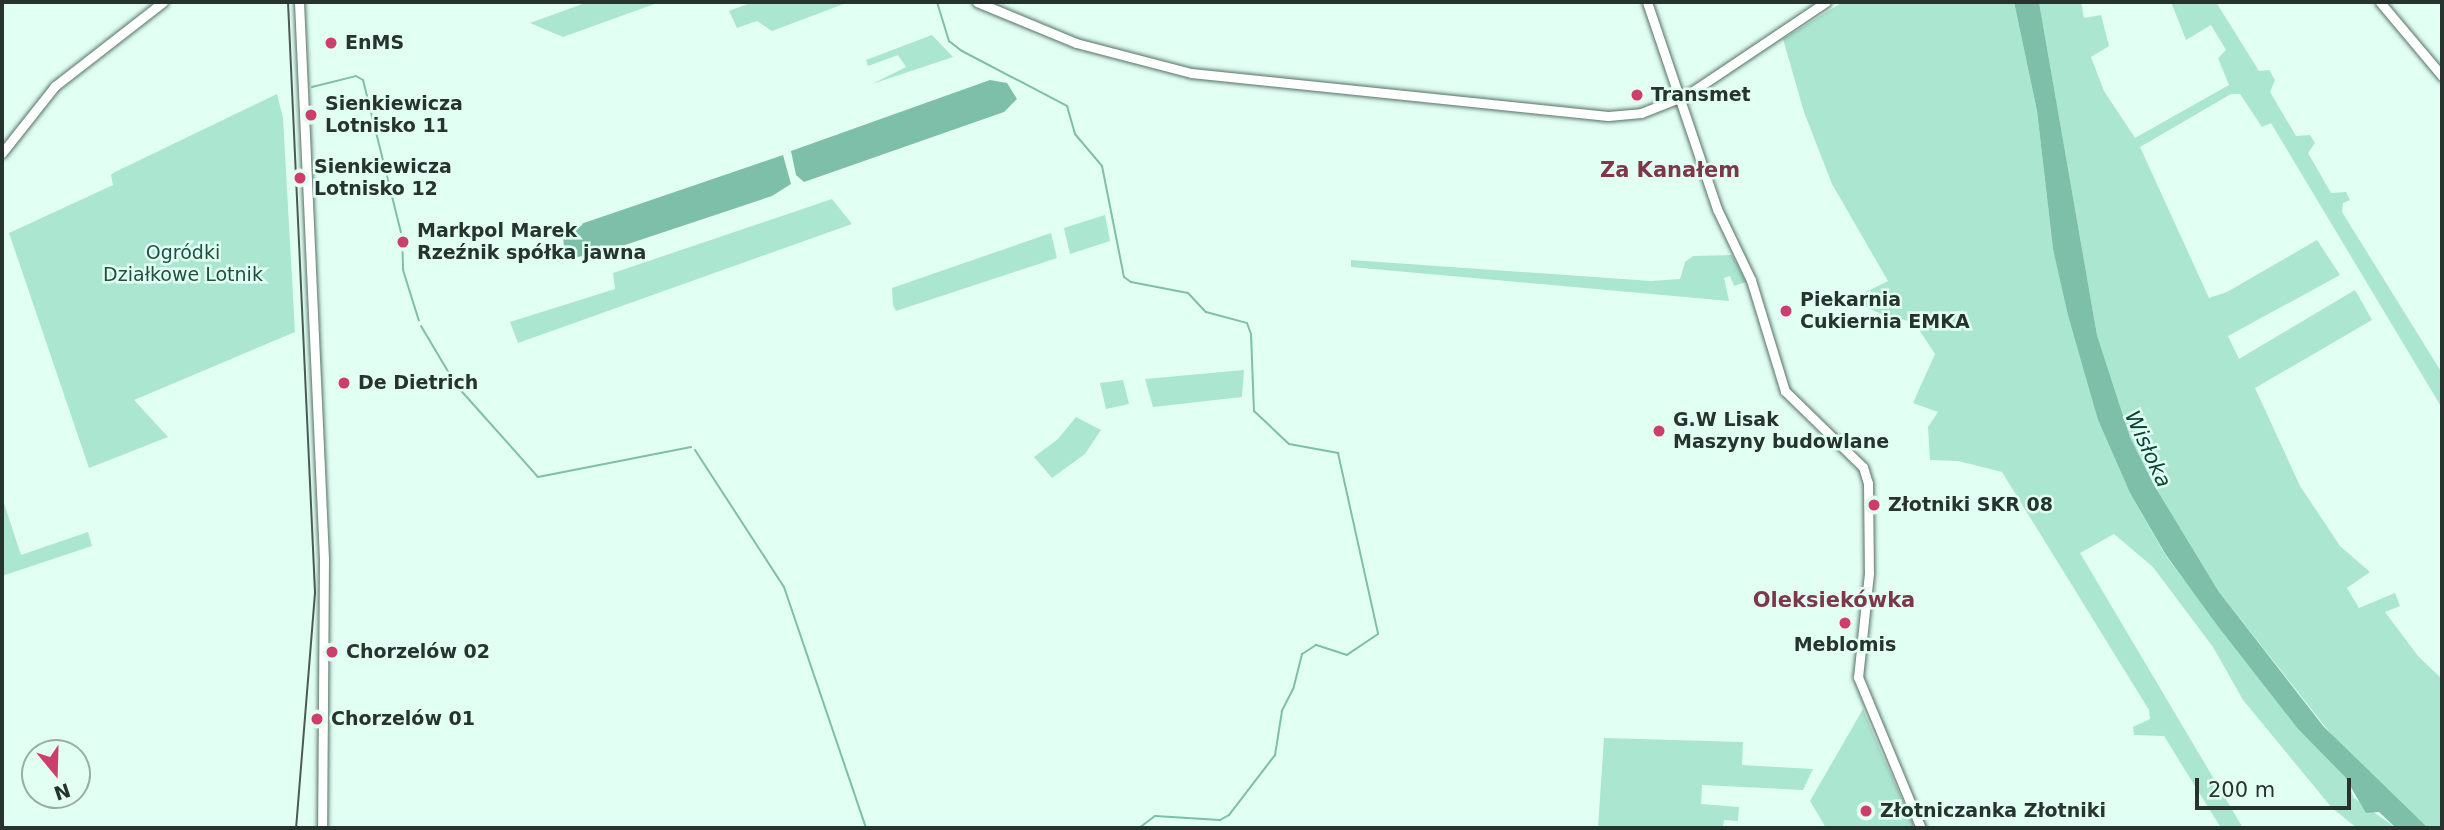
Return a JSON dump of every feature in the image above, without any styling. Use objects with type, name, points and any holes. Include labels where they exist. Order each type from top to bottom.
[{"type":"main road","points":[[2,153],[55,86],[163,2]]},
{"type":"main road","points":[[299,2],[325,592],[322,828]]},
{"type":"main road","points":[[977,2],[1051,35],[1110,54],[1254,82],[1586,116],[1633,114],[1679,99],[1826,2]]},
{"type":"main road","points":[[1647,2],[1717,209],[1751,280],[1785,391],[1863,467],[1868,483],[1869,573],[1858,677],[1921,828]]},
{"type":"main road","points":[[2380,2],[2442,76]]},
{"type":"green space","points":[[588,2],[660,2],[563,37],[530,23]]},
{"type":"green space","points":[[753,2],[849,2],[772,31],[757,21],[737,28],[729,11]]},
{"type":"green space","points":[[1843,2],[2014,2],[2037,111],[2053,249],[2098,420],[2130,493],[2166,556],[2298,729],[2345,777],[2354,798],[2396,828],[2357,828],[2332,808],[2243,700],[2213,647],[2153,567],[2114,534],[2080,553],[2243,828],[2221,828],[2164,736],[2134,735],[2133,727],[2150,719],[2149,710],[2002,472],[1958,461],[1930,460],[1928,427],[1938,412],[1913,403],[1935,354],[1914,322],[1888,317],[1850,300],[1888,281],[1832,184],[1804,112],[1783,39]]},
{"type":"green space","points":[[2039,2],[2081,2],[2084,18],[2101,15],[2109,46],[2091,57],[2104,91],[2135,138],[2229,85],[2218,58],[2226,50],[2211,25],[2186,40],[2171,2],[2216,2],[2259,71],[2269,70],[2275,80],[2270,92],[2296,136],[2310,135],[2315,143],[2308,153],[2331,193],[2346,192],[2350,200],[2343,203],[2342,212],[2442,373],[2442,408],[2271,123],[2262,127],[2240,94],[2231,94],[2140,147],[2209,298],[2227,292],[2317,240],[2340,275],[2228,336],[2239,359],[2355,290],[2372,320],[2255,388],[2300,486],[2340,546],[2370,572],[2347,588],[2359,608],[2395,593],[2400,606],[2385,612],[2418,656],[2442,679],[2442,828],[2428,828],[2342,748],[2219,592],[2154,485],[2130,437],[2097,335]]},
{"type":"green space","points":[[932,35],[953,57],[872,84],[906,67],[898,55],[868,66],[866,60]]},
{"type":"green space","name":"Ogródki Działkowe Lotnik","points":[[277,94],[283,118],[295,332],[134,400],[168,437],[89,468],[9,233],[113,185],[111,175],[115,172]]},
{"type":"green space","points":[[832,199],[852,224],[518,343],[510,322],[615,289],[613,273]]},
{"type":"green space","points":[[1105,215],[1110,241],[1070,254],[1064,228]]},
{"type":"green space","points":[[1051,233],[1057,258],[896,311],[893,305],[892,288]]},
{"type":"green space","points":[[1732,255],[1746,282],[1734,286],[1730,276],[1724,278],[1729,301],[1351,267],[1351,260],[1651,281],[1680,279],[1685,262],[1693,256]]},
{"type":"green space","points":[[1244,370],[1242,397],[1153,407],[1145,379]]},
{"type":"green space","points":[[1123,380],[1129,404],[1106,409],[1100,383]]},
{"type":"green space","points":[[1076,417],[1101,430],[1085,454],[1052,478],[1034,457],[1058,439]]},
{"type":"green space","points":[[2,497],[21,555],[88,532],[92,546],[2,576]]},
{"type":"green space","points":[[1863,709],[1915,828],[1826,828],[1810,801]]},
{"type":"green space","points":[[1604,738],[1743,742],[1742,765],[1813,769],[1803,790],[1702,785],[1701,804],[1739,807],[1738,821],[1724,820],[1723,828],[1598,828]]},
{"type":"shaded area","points":[[2014,2],[2039,2],[2097,335],[2130,437],[2154,485],[2219,592],[2324,727],[2428,828],[2396,828],[2379,812],[2366,813],[2345,777],[2298,729],[2217,625],[2166,555],[2130,493],[2098,420],[2068,315],[2053,249],[2037,111]]},
{"type":"shaded area","points":[[990,80],[1007,83],[1017,99],[1004,112],[804,182],[796,175],[791,151]]},
{"type":"shaded area","points":[[783,155],[791,184],[772,196],[616,248],[557,262],[556,255],[564,248],[563,234],[575,226]]},
{"type":"waterway","points":[[937,2],[949,41],[962,51],[1067,106],[1075,134],[1102,166],[1124,277],[1131,282],[1188,293],[1206,312],[1247,323],[1251,334],[1254,411],[1289,444],[1338,453],[1378,634],[1347,655],[1316,645],[1302,654],[1293,689],[1282,711],[1275,755],[1229,815],[1220,820],[1155,816],[1139,828]]},
{"type":"waterway","points":[[312,87],[356,76],[363,80],[402,237],[403,270],[419,321]]},
{"type":"waterway","points":[[421,326],[456,385],[538,477],[691,447]]},
{"type":"waterway","points":[[695,450],[784,587],[866,828]]},
{"type":"railway","points":[[288,2],[315,593],[296,828]]},
{"type":"place","name":"EnMS","points":[[331,43]]},
{"type":"place","name":"Transmet","points":[[1637,95]]},
{"type":"place","name":"Sienkiewicza Lotnisko 11","points":[[311,115]]},
{"type":"place","name":"Sienkiewicza Lotnisko 12","points":[[300,178]]},
{"type":"place","name":"Markpol Marek Rzeźnik spółka jawna","points":[[403,242]]},
{"type":"place","name":"Piekarnia Cukiernia EMKA","points":[[1786,311]]},
{"type":"place","name":"De Dietrich","points":[[344,383]]},
{"type":"place","name":"G.W Lisak Maszyny budowlane","points":[[1659,431]]},
{"type":"place","name":"Złotniki SKR 08","points":[[1874,505]]},
{"type":"place","name":"Meblomis","points":[[1845,623]]},
{"type":"place","name":"Chorzelów 02","points":[[332,652]]},
{"type":"place","name":"Chorzelów 01","points":[[317,719]]},
{"type":"place","name":"Złotniczanka Złotniki","points":[[1866,811]]},
{"type":"district","name":"Za Kanałem","points":[[1670,170]]},
{"type":"district","name":"Oleksiekówka","points":[[1834,600]]},
{"type":"water label","name":"Wisłoka","points":[[2148,449]]}]
